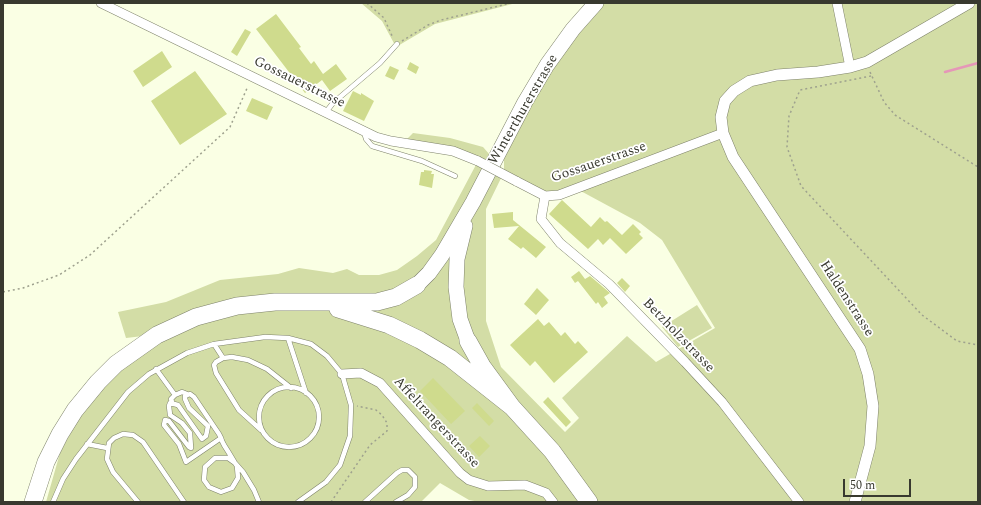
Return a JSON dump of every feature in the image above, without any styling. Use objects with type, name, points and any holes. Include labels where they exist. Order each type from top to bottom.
[{"type":"highway","name":"Winterthurerstrasse","points":[[473,202],[525,102],[547,66],[573,29],[596,3]]},
{"type":"highway","points":[[33,502],[46,462],[70,417],[98,382],[128,355],[163,332],[196,317],[237,306],[290,302],[377,302],[396,297],[417,285],[430,273],[473,202]]},
{"type":"highway","points":[[473,202],[461,239],[456,269],[459,311],[468,341],[482,366],[512,407],[552,451],[589,502]]},
{"type":"highway","points":[[290,302],[319,305],[357,313],[407,333],[450,358],[512,407]]},
{"type":"street","name":"Gossauerstrasse","points":[[101,3],[364,131],[391,141],[453,151],[478,161],[545,196],[559,195],[577,189],[723,133]]},
{"type":"street","points":[[838,3],[850,66]]},
{"type":"street","points":[[723,133],[721,117],[725,101],[734,91],[750,81],[777,74],[818,72],[867,62],[969,3]]},
{"type":"street","name":"Haldenstrasse","points":[[723,133],[733,157],[860,348],[868,374],[873,406],[870,446],[855,502]]},
{"type":"street","name":"Betzholzstrasse","points":[[545,196],[541,219],[560,243],[609,284],[722,402],[799,502]]},
{"type":"street","name":"Affeltrangerstrasse","points":[[342,374],[361,373],[380,383],[460,473],[469,480],[488,486],[525,485],[546,493],[553,502]]},
{"type":"lane","points":[[326,112],[332,103],[380,63],[397,44]]},
{"type":"lane","points":[[364,131],[366,139],[372,146],[422,161],[455,176]]},
{"type":"lane","points":[[54,502],[63,479],[87,444],[128,392],[156,369],[187,353],[214,344],[264,337],[288,338],[311,344],[327,356],[342,374],[351,405],[350,436],[340,465],[326,482],[298,502]]},
{"type":"lane","points":[[288,338],[306,393],[315,403],[318,416],[316,429],[308,440],[297,446],[283,447],[271,441],[239,410],[216,373],[214,365],[217,360],[232,357],[248,360],[267,370],[291,388],[306,393]]},
{"type":"lane","points":[[214,344],[223,358]]},
{"type":"lane","points":[[156,369],[175,395]]},
{"type":"lane","points":[[262,431],[259,416],[264,401],[276,391],[291,388]]},
{"type":"lane","points":[[189,447],[191,448],[190,433],[182,423],[170,415],[171,399],[175,395],[182,392],[194,397],[221,438],[235,463],[239,474],[237,482],[232,488],[225,492],[216,491],[206,484],[204,471],[210,460],[223,456],[235,463],[247,478],[259,502]]},
{"type":"lane","points":[[188,394],[185,399],[189,408],[208,426],[206,436],[202,439]]},
{"type":"lane","points":[[171,404],[180,408],[208,447]]},
{"type":"lane","points":[[171,404],[164,425],[180,444],[186,462],[221,438]]},
{"type":"lane","points":[[165,420],[171,423],[195,456]]},
{"type":"lane","points":[[138,502],[110,469],[107,459],[107,448],[112,440],[118,435],[127,434],[138,437],[143,442],[184,502]]},
{"type":"lane","points":[[87,444],[107,448]]},
{"type":"lane","points":[[365,502],[397,473],[402,470],[408,470],[415,477],[415,487],[408,495],[396,502]]},
{"type":"path","points":[[367,3],[384,18],[397,44],[428,25],[441,20],[511,3]]},
{"type":"path","points":[[867,62],[871,76],[884,102],[896,115],[978,167]]},
{"type":"path","points":[[3,292],[30,286],[59,275],[90,255],[230,127],[252,76]]},
{"type":"path","points":[[871,76],[800,90],[789,116],[787,148],[801,186],[922,315],[957,341],[978,345]]},
{"type":"path","points":[[331,502],[370,445],[387,431],[387,423],[382,415],[376,410],[351,405]]},
{"type":"green space","points":[[361,3],[516,3],[435,24],[396,47],[382,21]]},
{"type":"green space","points":[[596,3],[978,3],[978,502],[480,502],[469,500],[440,483],[421,502],[46,502],[60,453],[79,417],[109,381],[137,357],[177,332],[126,338],[118,312],[166,302],[220,280],[278,274],[299,268],[333,273],[347,269],[359,275],[379,275],[397,270],[436,240],[478,161],[403,143],[413,133],[450,138],[483,147],[504,171],[504,157],[533,88]],"holes":[[[504,172],[545,196],[577,189],[640,223],[662,240],[715,328],[656,362],[627,336],[562,398],[579,418],[565,432],[501,367],[486,321],[486,209]]]},
{"type":"green space","points":[[697,305],[712,328],[678,347],[662,327]]},
{"type":"building","points":[[276,14],[301,47],[299,48],[311,64],[314,61],[323,74],[336,64],[347,79],[330,91],[322,80],[305,93],[256,29]]},
{"type":"building","points":[[245,29],[251,32],[237,56],[231,52]]},
{"type":"building","points":[[162,51],[172,67],[143,87],[133,71]]},
{"type":"building","points":[[410,62],[419,67],[416,74],[407,69]]},
{"type":"building","points":[[390,66],[399,70],[394,80],[385,76]]},
{"type":"building","points":[[195,71],[227,114],[180,145],[151,101]]},
{"type":"building","points":[[353,91],[361,95],[361,93],[374,101],[364,121],[343,111]]},
{"type":"building","points":[[252,98],[273,107],[267,120],[246,111]]},
{"type":"building","points":[[424,170],[432,171],[431,174],[434,174],[432,188],[419,185],[421,172],[424,172]]},
{"type":"building","points":[[562,200],[591,227],[600,217],[605,222],[607,221],[622,235],[633,224],[641,232],[639,234],[643,238],[626,254],[610,238],[603,245],[598,239],[588,249],[549,214]]},
{"type":"building","points":[[513,212],[513,220],[546,247],[536,258],[523,247],[521,249],[508,239],[519,226],[494,228],[492,214]]},
{"type":"building","points":[[579,271],[585,279],[590,276],[610,293],[604,297],[608,303],[602,308],[598,302],[596,304],[578,281],[575,283],[571,277]]},
{"type":"building","points":[[622,278],[630,286],[625,292],[617,283]]},
{"type":"building","points":[[537,288],[549,300],[536,315],[524,304]]},
{"type":"building","points":[[538,319],[544,326],[549,322],[561,336],[565,332],[575,344],[578,341],[588,352],[554,383],[535,361],[530,366],[510,345]]},
{"type":"building","points":[[433,378],[465,411],[451,424],[420,391]]},
{"type":"building","points":[[548,397],[571,422],[566,427],[543,402]]},
{"type":"building","points":[[477,403],[494,421],[489,426],[472,408]]},
{"type":"building","points":[[480,436],[490,446],[479,457],[469,446]]},
{"type":"waterway","points":[[945,72],[978,63]]}]
